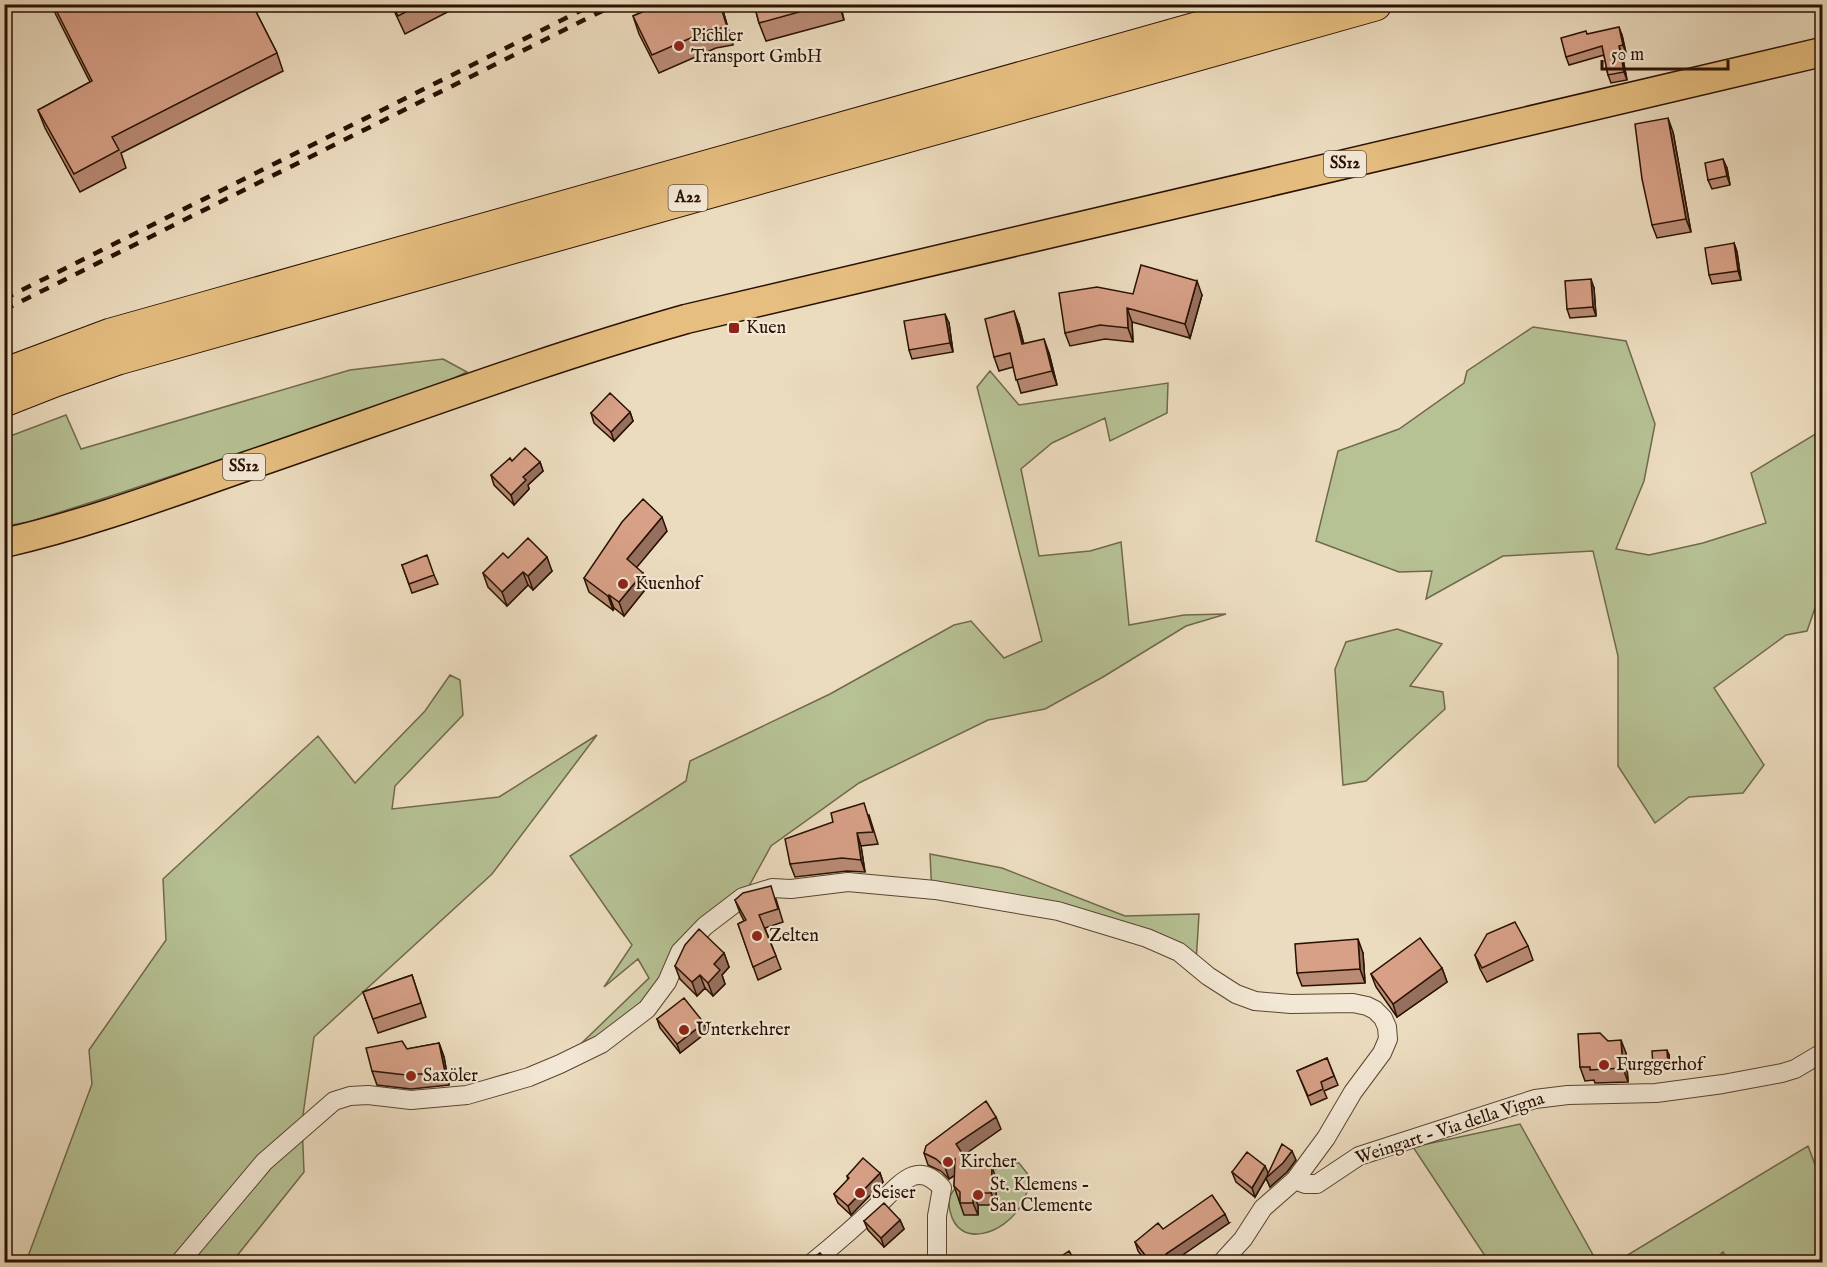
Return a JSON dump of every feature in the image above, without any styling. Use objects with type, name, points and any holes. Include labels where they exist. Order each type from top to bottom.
[{"type":"highway","name":"A22","points":[[4,375],[111,335],[1285,4]]},
{"type":"highway","name":"A22","points":[[4,400],[118,358],[1375,4]]},
{"type":"main road","name":"SS12","points":[[4,543],[115,512],[599,345],[686,319],[1822,51]]},
{"type":"street","points":[[180,1263],[264,1162],[334,1101],[350,1096],[368,1095],[411,1100],[467,1095],[529,1077],[601,1044],[647,1009],[667,982],[680,952],[705,926],[743,897],[772,888],[791,889],[848,882],[935,890],[1058,911],[1147,938],[1179,952],[1208,976],[1236,994],[1254,1001],[1291,1004],[1353,1003],[1376,1010],[1387,1027],[1388,1039],[1382,1053],[1353,1092],[1326,1138],[1295,1180],[1263,1208],[1243,1239],[1222,1263]]},
{"type":"street","name":"Weingart - Via della Vigna","points":[[1295,1180],[1305,1184],[1317,1184],[1359,1156],[1536,1099],[1568,1095],[1656,1093],[1723,1084],[1795,1069],[1822,1053]]},
{"type":"street","points":[[813,1263],[898,1187],[914,1176],[923,1175],[935,1180],[942,1188],[937,1216],[937,1263]]},
{"type":"green space","points":[[1533,327],[1626,341],[1655,424],[1644,481],[1616,549],[1649,555],[1703,543],[1766,523],[1751,473],[1822,430],[1822,588],[1807,631],[1786,635],[1714,688],[1764,765],[1743,793],[1689,797],[1655,823],[1618,766],[1618,656],[1593,551],[1503,556],[1426,599],[1432,571],[1399,572],[1316,541],[1338,451],[1399,429],[1464,383],[1467,371]]},
{"type":"green space","points":[[443,359],[467,372],[422,393],[117,494],[29,522],[5,526],[5,438],[66,415],[81,449],[350,370]]},
{"type":"green space","points":[[990,371],[1019,405],[1168,383],[1167,413],[1110,441],[1105,418],[1052,443],[1021,469],[1039,556],[1090,551],[1121,542],[1129,625],[1184,615],[1226,614],[1186,626],[1103,677],[1045,709],[988,720],[859,783],[771,846],[743,897],[705,926],[647,1009],[560,1064],[649,978],[638,959],[604,987],[632,945],[570,856],[686,781],[690,761],[830,694],[954,625],[971,621],[1004,658],[1042,641],[977,387]]},
{"type":"green space","points":[[1397,629],[1442,644],[1410,686],[1443,692],[1445,709],[1366,781],[1343,785],[1335,669],[1346,642]]},
{"type":"green space","points":[[450,675],[460,680],[463,715],[395,786],[392,809],[499,797],[597,735],[492,874],[314,1037],[302,1122],[304,1172],[232,1262],[5,1262],[4,1253],[27,1259],[92,1084],[89,1050],[166,940],[163,879],[318,736],[355,783],[425,711]]},
{"type":"green space","points":[[930,854],[1002,868],[1125,916],[1199,914],[1196,963],[1068,917],[932,895]]},
{"type":"green space","points":[[1520,1124],[1597,1262],[1489,1262],[1413,1147]]},
{"type":"green space","points":[[1808,1146],[1822,1183],[1822,1262],[1729,1262],[1723,1252],[1712,1262],[1616,1262]]},
{"type":"green space","points":[[998,1162],[1019,1163],[1030,1177],[1022,1203],[1013,1216],[994,1230],[972,1234],[963,1231],[955,1223],[950,1211],[949,1199],[952,1192],[972,1172],[980,1168],[996,1169]]},
{"type":"building","points":[[53,4],[252,4],[277,53],[112,137],[119,150],[74,174],[38,110],[92,81]]},
{"type":"building","points":[[392,4],[421,4],[398,16]]},
{"type":"building","points":[[661,4],[720,4],[727,27],[709,30],[652,55],[633,16]]},
{"type":"building","points":[[754,4],[828,4],[759,23]]},
{"type":"building","points":[[1619,27],[1623,45],[1619,46],[1624,72],[1608,75],[1602,46],[1566,57],[1561,38],[1586,31],[1587,34]]},
{"type":"building","points":[[1668,118],[1686,219],[1652,225],[1642,179],[1635,124]]},
{"type":"building","points":[[1723,159],[1727,176],[1708,180],[1705,163]]},
{"type":"building","points":[[1734,243],[1738,271],[1709,275],[1705,248]]},
{"type":"building","points":[[1141,265],[1197,281],[1185,324],[1127,308],[1128,328],[1100,325],[1065,333],[1059,293],[1097,287],[1133,294]]},
{"type":"building","points":[[1591,279],[1593,307],[1567,309],[1565,281]]},
{"type":"building","points":[[1014,311],[1022,344],[1044,339],[1052,371],[1016,380],[1010,353],[994,357],[985,319]]},
{"type":"building","points":[[945,314],[950,343],[909,350],[904,321]]},
{"type":"building","points":[[610,393],[630,412],[611,432],[591,413]]},
{"type":"building","points":[[525,448],[540,462],[523,477],[526,480],[511,495],[491,475],[510,458],[512,461]]},
{"type":"building","points":[[643,499],[662,517],[627,559],[643,573],[619,602],[584,578],[622,522]]},
{"type":"building","points":[[528,538],[547,557],[528,576],[523,572],[502,592],[483,573],[503,553],[508,558]]},
{"type":"building","points":[[427,555],[434,575],[409,584],[402,565]]},
{"type":"building","points":[[864,803],[873,832],[857,833],[861,860],[842,858],[790,864],[785,839],[833,822],[831,813]]},
{"type":"building","name":"Zelten","points":[[771,886],[778,909],[759,915],[776,956],[753,967],[738,924],[746,920],[735,900],[743,893]]},
{"type":"building","points":[[1515,922],[1528,946],[1482,968],[1475,955],[1487,934]]},
{"type":"building","points":[[699,929],[724,953],[714,964],[720,970],[708,983],[700,975],[692,982],[675,966],[685,945]]},
{"type":"building","points":[[1420,938],[1442,968],[1393,1004],[1371,974]]},
{"type":"building","points":[[1358,939],[1360,969],[1297,973],[1295,944]]},
{"type":"building","points":[[412,975],[421,1003],[373,1019],[363,992]]},
{"type":"building","name":"Unterkehrer","points":[[684,998],[704,1023],[677,1044],[657,1019]]},
{"type":"building","points":[[1600,1033],[1608,1041],[1621,1040],[1623,1068],[1590,1070],[1590,1067],[1580,1067],[1578,1034]]},
{"type":"building","points":[[402,1041],[407,1049],[439,1043],[445,1072],[406,1075],[372,1071],[366,1048]]},
{"type":"building","points":[[1667,1050],[1668,1065],[1653,1066],[1652,1051]]},
{"type":"building","points":[[1327,1058],[1334,1076],[1321,1082],[1323,1089],[1308,1096],[1297,1071]]},
{"type":"building","points":[[986,1101],[996,1117],[956,1144],[969,1164],[992,1166],[991,1193],[973,1193],[973,1203],[960,1203],[960,1192],[954,1186],[955,1159],[945,1167],[924,1153],[926,1146]]},
{"type":"building","points":[[1282,1144],[1292,1151],[1283,1163],[1266,1178]]},
{"type":"building","points":[[1247,1152],[1265,1166],[1252,1188],[1232,1172]]},
{"type":"building","points":[[863,1158],[880,1173],[848,1206],[834,1194]]},
{"type":"building","points":[[1212,1195],[1225,1214],[1166,1254],[1172,1263],[1151,1263],[1135,1242],[1158,1223],[1163,1229]]},
{"type":"building","points":[[884,1203],[900,1220],[881,1238],[864,1221]]},
{"type":"building","points":[[1069,1251],[1076,1263],[1051,1263]]},
{"type":"building","points":[[820,1253],[828,1263],[805,1263]]},
{"type":"railway","points":[[4,299],[594,4]]},
{"type":"railway","points":[[4,310],[616,4]]},
{"type":"place","name":"Pichler Transport GmbH","points":[[679,46]]},
{"type":"place","name":"Kuen","points":[[734,328]]},
{"type":"place","name":"Kuenhof","points":[[623,584]]},
{"type":"place","name":"Zelten","points":[[757,936]]},
{"type":"place","name":"Unterkehrer","points":[[684,1030]]},
{"type":"place","name":"Furggerhof","points":[[1604,1065]]},
{"type":"place","name":"Saxöler","points":[[411,1076]]},
{"type":"place","name":"Kircher","points":[[948,1162]]},
{"type":"place","name":"Seiser","points":[[860,1193]]},
{"type":"place","name":"St. Klemens - San Clemente","points":[[978,1195]]}]
